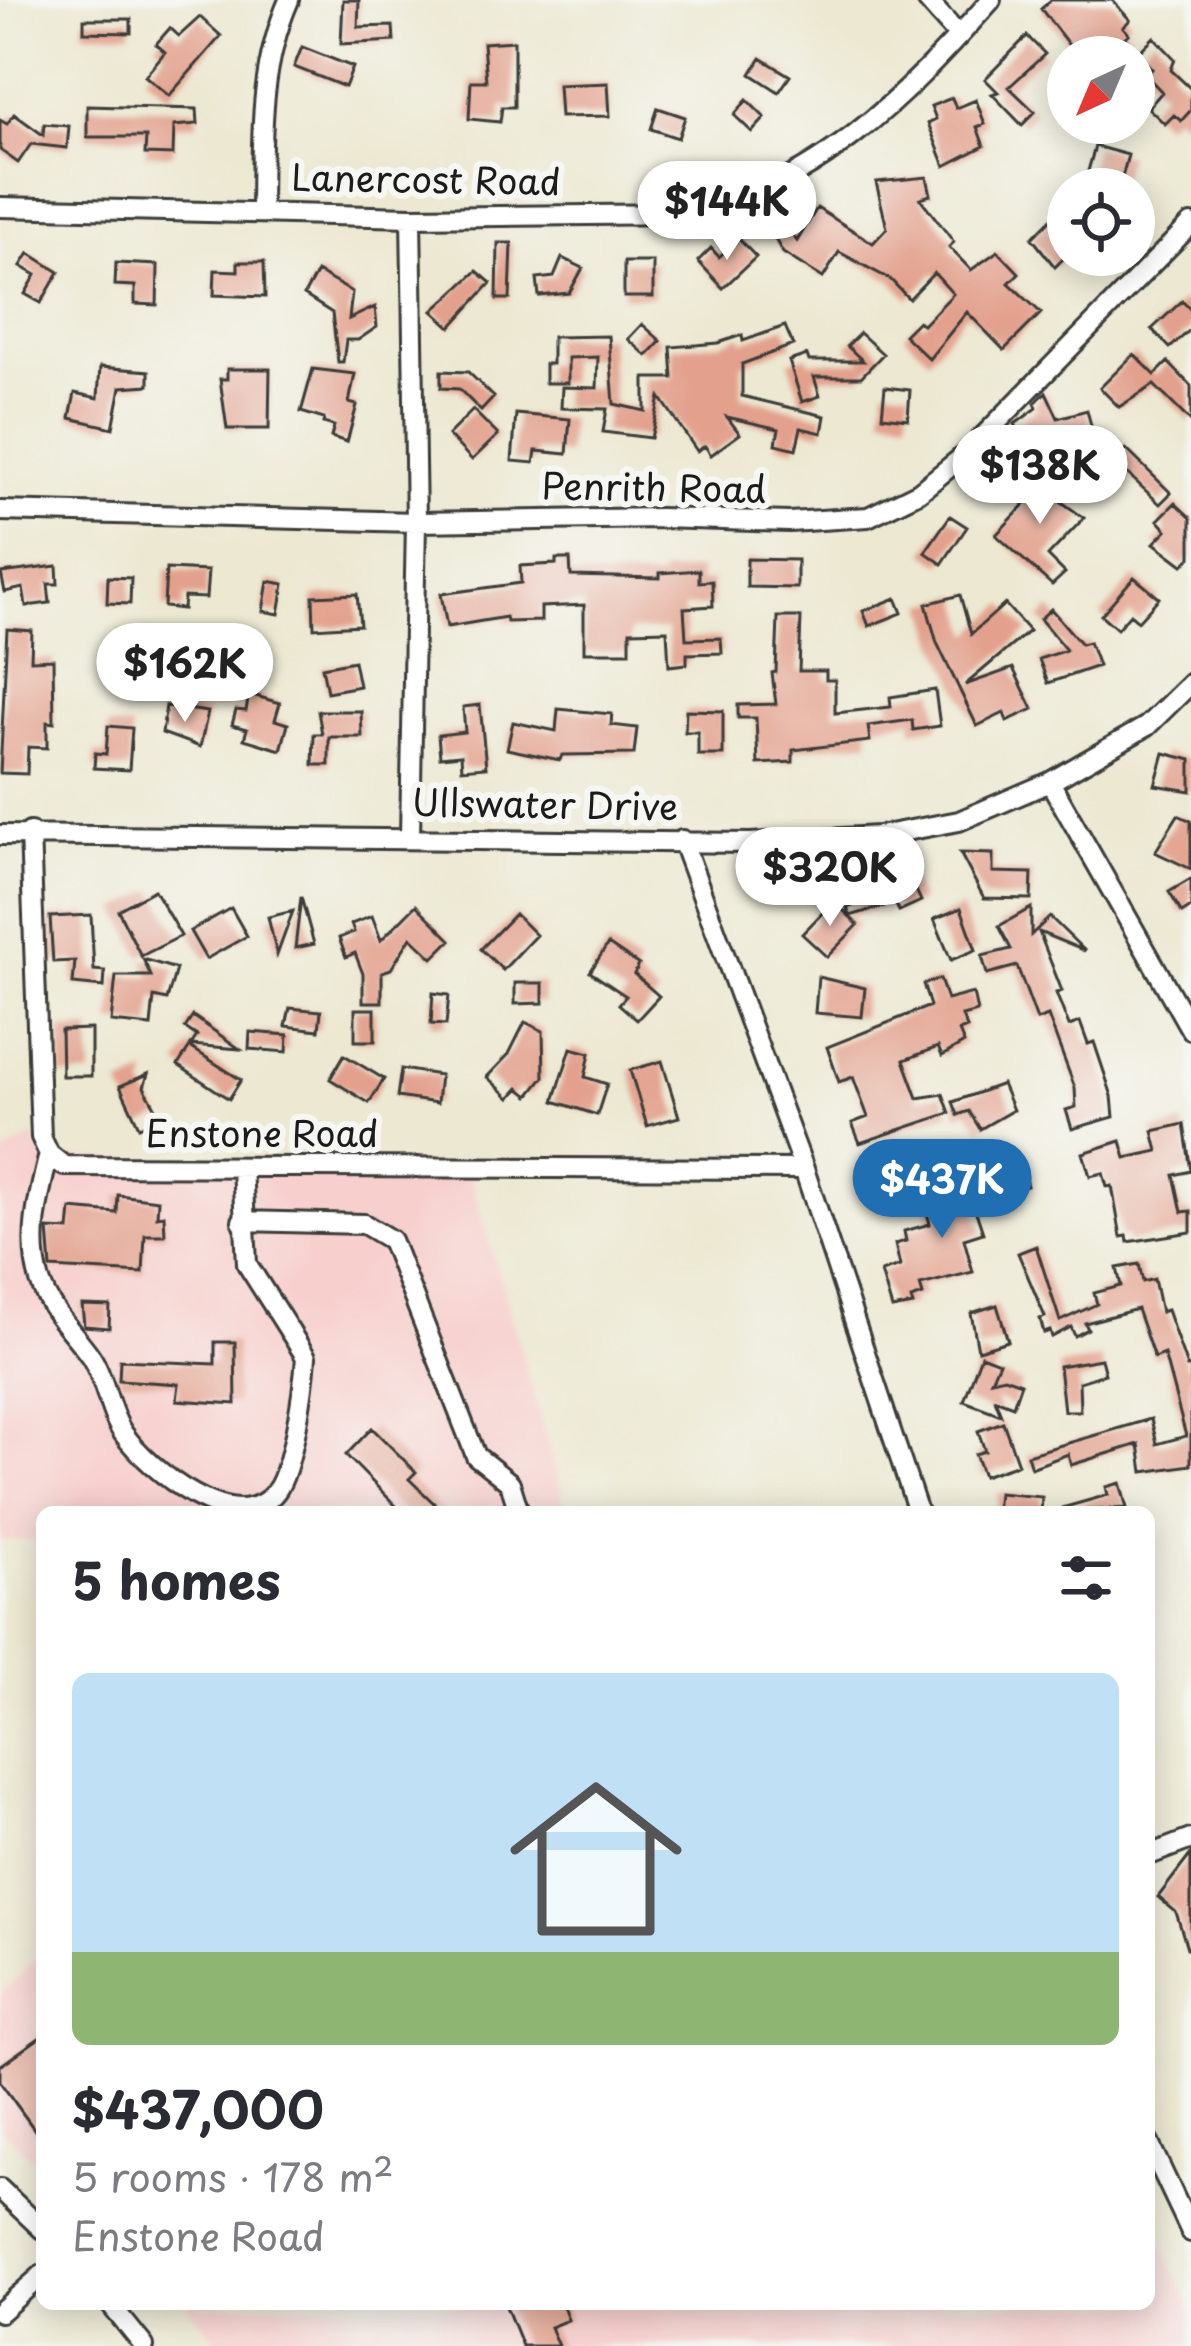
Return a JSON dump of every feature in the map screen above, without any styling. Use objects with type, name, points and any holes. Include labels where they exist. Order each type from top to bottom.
[{"type":"street","points":[[261,210],[264,79],[289,0]]},
{"type":"street","points":[[927,0],[959,37]]},
{"type":"street","name":"Lanercost Road","points":[[0,207],[411,217],[683,214],[758,197],[827,155],[959,37],[991,0]]},
{"type":"street","points":[[410,836],[416,522],[411,217]]},
{"type":"street","name":"Penrith Road","points":[[0,512],[416,522],[660,518],[789,523],[868,518],[919,492],[967,453],[1191,224]]},
{"type":"street","name":"Ullswater Drive","points":[[0,835],[807,843],[879,836],[959,820],[1050,782],[1148,726],[1191,683]]},
{"type":"street","points":[[1050,782],[1191,1030]]},
{"type":"street","points":[[30,832],[39,1116],[49,1154],[36,1206],[34,1248],[53,1311],[91,1357],[121,1431],[167,1481],[203,1501],[237,1506]]},
{"type":"street","points":[[682,839],[803,1169],[916,1506]]},
{"type":"street","name":"Enstone Road","points":[[49,1154],[64,1166],[803,1169]]},
{"type":"street","points":[[242,1167],[242,1243],[256,1285],[306,1357],[282,1480],[266,1501],[248,1506]]},
{"type":"street","points":[[242,1221],[364,1224],[391,1240],[476,1456],[510,1483],[517,1506]]},
{"type":"street","points":[[1155,1853],[1191,1839]]},
{"type":"street","points":[[1155,2156],[1191,2232]]},
{"type":"street","points":[[0,2189],[36,2223]]},
{"type":"street","points":[[0,2312],[36,2280]]},
{"type":"street","points":[[115,2310],[145,2346]]},
{"type":"shaded area","points":[[34,1136],[43,1157],[470,1175],[565,1506],[36,1506],[36,1541],[0,1540],[0,1166],[6,1152]]},
{"type":"shaded area","points":[[36,1959],[36,2162],[0,2129],[0,1995]]},
{"type":"shaded area","points":[[1155,2232],[1191,2307],[1191,2346],[222,2346],[191,2310],[1155,2310]]},
{"type":"building","points":[[343,0],[359,0],[358,27],[393,26],[394,41],[341,44]]},
{"type":"building","points":[[1051,0],[1112,0],[1130,20],[1123,27],[1129,34],[1062,36],[1041,9]]},
{"type":"building","points":[[200,17],[221,36],[169,96],[145,76],[165,52],[156,44],[170,28],[179,36]]},
{"type":"building","points":[[84,19],[131,19],[131,33],[84,32]]},
{"type":"building","points":[[1027,36],[1045,54],[1009,87],[1035,112],[1022,125],[992,94],[998,92],[985,79]]},
{"type":"building","points":[[1155,38],[1175,59],[1171,70],[1191,89],[1191,110],[1181,121],[1174,115],[1165,124],[1155,115],[1155,100],[1162,92],[1155,85]]},
{"type":"building","points":[[514,41],[514,107],[502,107],[500,122],[469,119],[471,81],[486,81],[483,43]]},
{"type":"building","points":[[302,47],[353,67],[345,87],[294,67]]},
{"type":"building","points":[[761,58],[790,76],[779,92],[751,74]]},
{"type":"building","points":[[608,83],[610,116],[560,117],[558,85]]},
{"type":"building","points":[[952,98],[956,108],[976,100],[985,124],[977,127],[984,146],[945,166],[928,123],[936,119],[931,106]]},
{"type":"building","points":[[747,100],[765,118],[752,132],[734,115]]},
{"type":"building","points":[[87,106],[197,109],[198,124],[174,126],[173,155],[145,154],[146,137],[87,137]]},
{"type":"building","points":[[658,108],[685,117],[678,138],[651,129]]},
{"type":"building","points":[[14,114],[43,135],[44,124],[69,126],[67,148],[31,144],[18,163],[0,150],[0,120],[7,124]]},
{"type":"building","points":[[1095,146],[1128,155],[1125,168],[1089,168]]},
{"type":"building","points":[[927,177],[931,195],[920,198],[954,242],[949,247],[971,270],[998,251],[1019,273],[1009,283],[1041,313],[1004,350],[967,312],[929,359],[904,335],[918,321],[923,325],[953,294],[934,273],[909,299],[891,280],[839,252],[823,278],[783,253],[768,227],[779,218],[797,241],[817,208],[873,243],[887,228],[876,182]]},
{"type":"building","points":[[1047,223],[1047,257],[1032,238]]},
{"type":"building","points":[[739,239],[756,257],[723,288],[698,261],[711,248],[719,257]]},
{"type":"building","points":[[498,243],[512,243],[510,299],[497,299]]},
{"type":"building","points":[[29,253],[59,272],[41,303],[25,294],[36,275],[21,266]]},
{"type":"building","points":[[562,258],[583,268],[569,293],[539,296],[537,279],[554,277]]},
{"type":"building","points":[[238,262],[264,262],[265,297],[214,295],[215,270],[238,271]]},
{"type":"building","points":[[624,262],[653,262],[653,297],[624,297]]},
{"type":"building","points":[[116,263],[158,265],[157,305],[135,304],[135,286],[115,285]]},
{"type":"building","points":[[477,271],[491,283],[451,327],[433,311]]},
{"type":"building","points":[[317,272],[352,292],[349,319],[375,307],[377,327],[358,340],[346,340],[343,362],[338,362],[332,313],[304,295]]},
{"type":"building","points":[[1182,301],[1191,310],[1191,329],[1170,348],[1152,329]]},
{"type":"building","points":[[642,324],[661,341],[647,356],[628,339]]},
{"type":"building","points":[[785,326],[793,345],[742,364],[742,396],[825,416],[822,433],[801,428],[796,449],[776,444],[779,429],[727,417],[740,434],[711,455],[705,446],[697,451],[660,397],[651,438],[603,432],[607,409],[561,408],[562,387],[597,388],[598,357],[568,358],[568,383],[545,383],[545,364],[552,364],[552,337],[609,336],[614,404],[645,411],[645,378],[673,378],[671,347],[718,343],[742,335],[743,341]]},
{"type":"building","points":[[860,333],[883,354],[861,377],[814,377],[820,396],[802,402],[789,361],[807,355],[809,361],[863,361],[847,346]]},
{"type":"building","points":[[1134,354],[1155,375],[1168,362],[1191,386],[1191,422],[1154,385],[1119,407],[1100,388]]},
{"type":"building","points":[[100,367],[149,371],[149,385],[121,387],[113,428],[70,418],[75,393],[98,398]]},
{"type":"building","points":[[227,369],[270,369],[269,429],[227,429],[220,379],[227,379]]},
{"type":"building","points":[[313,369],[355,374],[349,403],[357,405],[347,442],[331,437],[334,426],[323,423],[324,419],[301,412]]},
{"type":"building","points":[[441,371],[468,372],[494,397],[481,411],[459,389],[441,388]]},
{"type":"building","points":[[885,387],[910,390],[908,419],[882,416]]},
{"type":"building","points":[[1046,392],[1058,418],[1087,410],[1095,441],[1058,451],[1056,443],[1028,451],[1015,424],[1037,408],[1035,403]]},
{"type":"building","points":[[473,410],[498,435],[472,460],[448,435]]},
{"type":"building","points":[[516,414],[570,419],[567,454],[536,451],[534,463],[512,461]]},
{"type":"building","points":[[1126,449],[1171,493],[1160,504],[1114,461]]},
{"type":"building","points":[[1028,465],[1049,485],[1045,490],[1084,518],[1048,556],[1065,573],[1052,585],[996,535],[1034,495],[1016,478]]},
{"type":"building","points":[[1175,503],[1191,518],[1191,557],[1183,565],[1154,543],[1167,530],[1158,520]]},
{"type":"building","points":[[950,516],[967,527],[942,564],[925,552]]},
{"type":"building","points":[[556,559],[570,559],[571,576],[660,578],[660,573],[699,570],[699,582],[712,581],[713,606],[684,608],[686,639],[721,638],[722,653],[687,654],[687,664],[669,666],[667,630],[630,631],[630,652],[584,652],[584,605],[541,607],[541,621],[507,622],[506,617],[447,627],[441,594],[521,583],[520,566],[556,564]]},
{"type":"building","points":[[747,559],[797,560],[797,588],[747,587]]},
{"type":"building","points":[[57,566],[58,584],[48,584],[50,603],[26,606],[23,588],[5,592],[1,573]]},
{"type":"building","points":[[166,569],[208,571],[206,598],[184,597],[183,609],[164,607]]},
{"type":"building","points":[[108,577],[131,578],[130,604],[107,603]]},
{"type":"building","points":[[1134,577],[1159,598],[1138,621],[1130,614],[1117,629],[1101,615]]},
{"type":"building","points":[[268,581],[284,584],[279,614],[263,611]]},
{"type":"building","points":[[357,594],[360,625],[314,628],[313,596]]},
{"type":"building","points":[[960,595],[971,634],[1005,604],[1029,631],[965,685],[1013,668],[1033,709],[1007,721],[1004,713],[977,726],[937,643],[926,604]]},
{"type":"building","points":[[896,598],[902,613],[869,626],[863,611]]},
{"type":"building","points":[[1051,609],[1081,644],[1089,642],[1098,666],[1048,683],[1039,659],[1066,650],[1040,619]]},
{"type":"building","points":[[778,617],[801,617],[799,671],[826,671],[826,680],[835,680],[835,713],[891,707],[890,697],[935,690],[940,726],[913,730],[912,720],[868,726],[870,741],[793,750],[793,762],[758,764],[756,718],[738,718],[738,705],[776,704],[772,673],[776,672]]},
{"type":"building","points":[[7,629],[32,631],[31,660],[53,659],[54,723],[47,722],[47,748],[28,747],[27,774],[0,773]]},
{"type":"building","points":[[354,661],[359,686],[327,692],[322,667]]},
{"type":"building","points":[[249,694],[280,703],[275,720],[288,724],[281,750],[244,739],[247,729],[232,725],[236,710],[246,711]]},
{"type":"building","points":[[480,705],[486,767],[462,769],[461,755],[440,757],[438,735],[465,732],[463,707]]},
{"type":"building","points":[[166,706],[208,712],[200,747],[162,733]]},
{"type":"building","points":[[558,709],[612,714],[611,725],[637,728],[634,754],[562,755],[560,760],[507,749],[513,722],[556,731]]},
{"type":"building","points":[[686,710],[723,711],[723,755],[698,755],[698,732],[685,732]]},
{"type":"building","points":[[318,711],[361,711],[362,737],[329,737],[329,765],[313,765],[314,734],[322,734]]},
{"type":"building","points":[[108,726],[132,728],[129,770],[94,768],[95,753],[106,754]]},
{"type":"building","points":[[1164,753],[1191,760],[1191,791],[1155,785]]},
{"type":"building","points":[[1178,815],[1191,821],[1191,869],[1155,852]]},
{"type":"building","points":[[960,853],[993,854],[993,872],[1032,873],[1031,899],[984,898]]},
{"type":"building","points":[[911,879],[921,901],[899,911],[895,903],[850,916],[847,908],[860,903],[857,895],[873,890],[875,896]]},
{"type":"building","points":[[1191,879],[1191,907],[1182,913],[1169,892]]},
{"type":"building","points":[[154,890],[181,936],[141,956],[118,910]]},
{"type":"building","points":[[301,897],[314,944],[295,948]]},
{"type":"building","points":[[834,901],[858,925],[827,957],[802,934]]},
{"type":"building","points":[[416,905],[451,940],[433,958],[411,937],[391,969],[382,972],[382,1002],[363,1002],[363,974],[355,953],[346,957],[339,938],[354,932],[351,924],[372,916],[381,940]]},
{"type":"building","points":[[231,908],[247,936],[206,959],[190,931]]},
{"type":"building","points":[[961,908],[976,950],[951,960],[934,919]]},
{"type":"building","points":[[1031,908],[1031,935],[1050,917],[1085,951],[1039,932],[1062,991],[1056,993],[1069,1026],[1080,1022],[1088,1044],[1094,1042],[1114,1117],[1072,1129],[1066,1110],[1076,1107],[1075,1088],[1048,1016],[1037,1020],[1017,966],[987,974],[982,956],[1011,949],[999,926]]},
{"type":"building","points":[[293,911],[277,955],[268,917]]},
{"type":"building","points":[[515,914],[536,935],[503,970],[481,949]]},
{"type":"building","points":[[91,915],[94,970],[105,971],[104,987],[73,984],[75,961],[53,962],[50,917]]},
{"type":"building","points":[[608,944],[639,965],[634,974],[659,996],[637,1020],[619,1004],[626,996],[590,972]]},
{"type":"building","points":[[143,959],[176,969],[167,1000],[154,997],[151,1026],[111,1022],[116,976],[151,976]]},
{"type":"building","points":[[818,977],[865,988],[862,1017],[815,1013]]},
{"type":"building","points":[[940,979],[947,1000],[973,993],[977,1012],[962,1016],[967,1028],[959,1031],[964,1043],[942,1056],[938,1047],[904,1060],[918,1098],[943,1094],[950,1113],[860,1143],[852,1123],[868,1117],[853,1077],[839,1082],[827,1047],[930,1006],[923,984]]},
{"type":"building","points":[[515,983],[543,983],[543,1003],[515,1004]]},
{"type":"building","points":[[433,993],[449,995],[446,1025],[431,1024]]},
{"type":"building","points":[[290,1008],[321,1011],[319,1030],[286,1026]]},
{"type":"building","points":[[355,1009],[375,1009],[375,1041],[355,1041]]},
{"type":"building","points":[[193,1016],[240,1049],[191,1045],[197,1036],[185,1028]]},
{"type":"building","points":[[525,1022],[543,1031],[544,1077],[529,1096],[519,1088],[510,1098],[487,1077],[509,1054]]},
{"type":"building","points":[[91,1029],[91,1076],[62,1076],[61,1030]]},
{"type":"building","points":[[250,1032],[288,1035],[287,1052],[249,1049]]},
{"type":"building","points":[[190,1047],[241,1080],[229,1099],[178,1065]]},
{"type":"building","points":[[571,1048],[590,1053],[585,1077],[607,1084],[597,1115],[554,1101]]},
{"type":"building","points":[[344,1055],[384,1079],[369,1103],[330,1079]]},
{"type":"building","points":[[662,1061],[679,1117],[647,1126],[630,1070]]},
{"type":"building","points":[[401,1069],[440,1075],[437,1103],[397,1097]]},
{"type":"building","points":[[148,1074],[144,1087],[161,1117],[139,1127],[120,1086]]},
{"type":"building","points":[[1002,1084],[1013,1110],[980,1129],[969,1111],[958,1115],[953,1102]]},
{"type":"building","points":[[1184,1124],[1191,1171],[1174,1175],[1182,1212],[1191,1211],[1191,1232],[1128,1242],[1127,1236],[1121,1237],[1112,1186],[1107,1187],[1103,1173],[1090,1176],[1083,1153],[1121,1141],[1126,1158],[1158,1151],[1153,1131]]},
{"type":"building","points":[[883,1150],[922,1154],[919,1183],[879,1178]]},
{"type":"building","points":[[1024,1175],[1027,1186],[996,1196],[999,1206],[976,1212],[983,1233],[964,1239],[973,1272],[920,1285],[923,1295],[911,1299],[913,1305],[892,1309],[881,1272],[900,1266],[895,1244],[906,1241],[904,1231],[930,1224],[924,1202]]},
{"type":"building","points":[[118,1195],[158,1200],[157,1216],[164,1215],[165,1235],[145,1235],[143,1273],[51,1268],[48,1229],[69,1230],[71,1209],[117,1213]]},
{"type":"building","points":[[1036,1246],[1060,1321],[1097,1304],[1094,1293],[1121,1286],[1117,1268],[1139,1264],[1143,1282],[1154,1279],[1161,1312],[1167,1310],[1187,1367],[1191,1366],[1191,1465],[1143,1472],[1139,1444],[1071,1465],[1068,1454],[1031,1468],[1027,1455],[1151,1419],[1157,1444],[1186,1436],[1164,1354],[1154,1358],[1137,1309],[1085,1323],[1088,1329],[1075,1336],[1071,1327],[1052,1337],[1050,1331],[1044,1333],[1040,1319],[1045,1317],[1018,1253]]},
{"type":"building","points":[[82,1305],[110,1306],[109,1328],[84,1326]]},
{"type":"building","points":[[997,1305],[1008,1341],[978,1350],[971,1313]]},
{"type":"building","points":[[215,1342],[235,1342],[236,1404],[177,1400],[179,1384],[119,1380],[120,1360],[215,1364]]},
{"type":"building","points":[[981,1355],[999,1362],[991,1380],[1004,1377],[1021,1383],[1013,1406],[995,1399],[1001,1415],[964,1401]]},
{"type":"building","points":[[1101,1359],[1105,1374],[1079,1382],[1080,1411],[1064,1411],[1059,1366]]},
{"type":"building","points":[[1003,1422],[1018,1464],[983,1476],[975,1454],[985,1451],[978,1431]]},
{"type":"building","points":[[372,1428],[416,1472],[409,1479],[437,1506],[396,1506],[346,1455]]},
{"type":"building","points":[[1120,1483],[1126,1506],[1069,1506],[1108,1495],[1106,1487]]},
{"type":"building","points":[[998,1493],[1042,1497],[1041,1506],[997,1506]]},
{"type":"building","points":[[1191,1854],[1191,1947],[1187,1948],[1176,1912],[1158,1897]]},
{"type":"building","points":[[36,2040],[36,2132],[0,2082],[0,2066]]},
{"type":"building","points":[[507,2310],[564,2310],[568,2320],[550,2327],[558,2346],[522,2346]]}]
